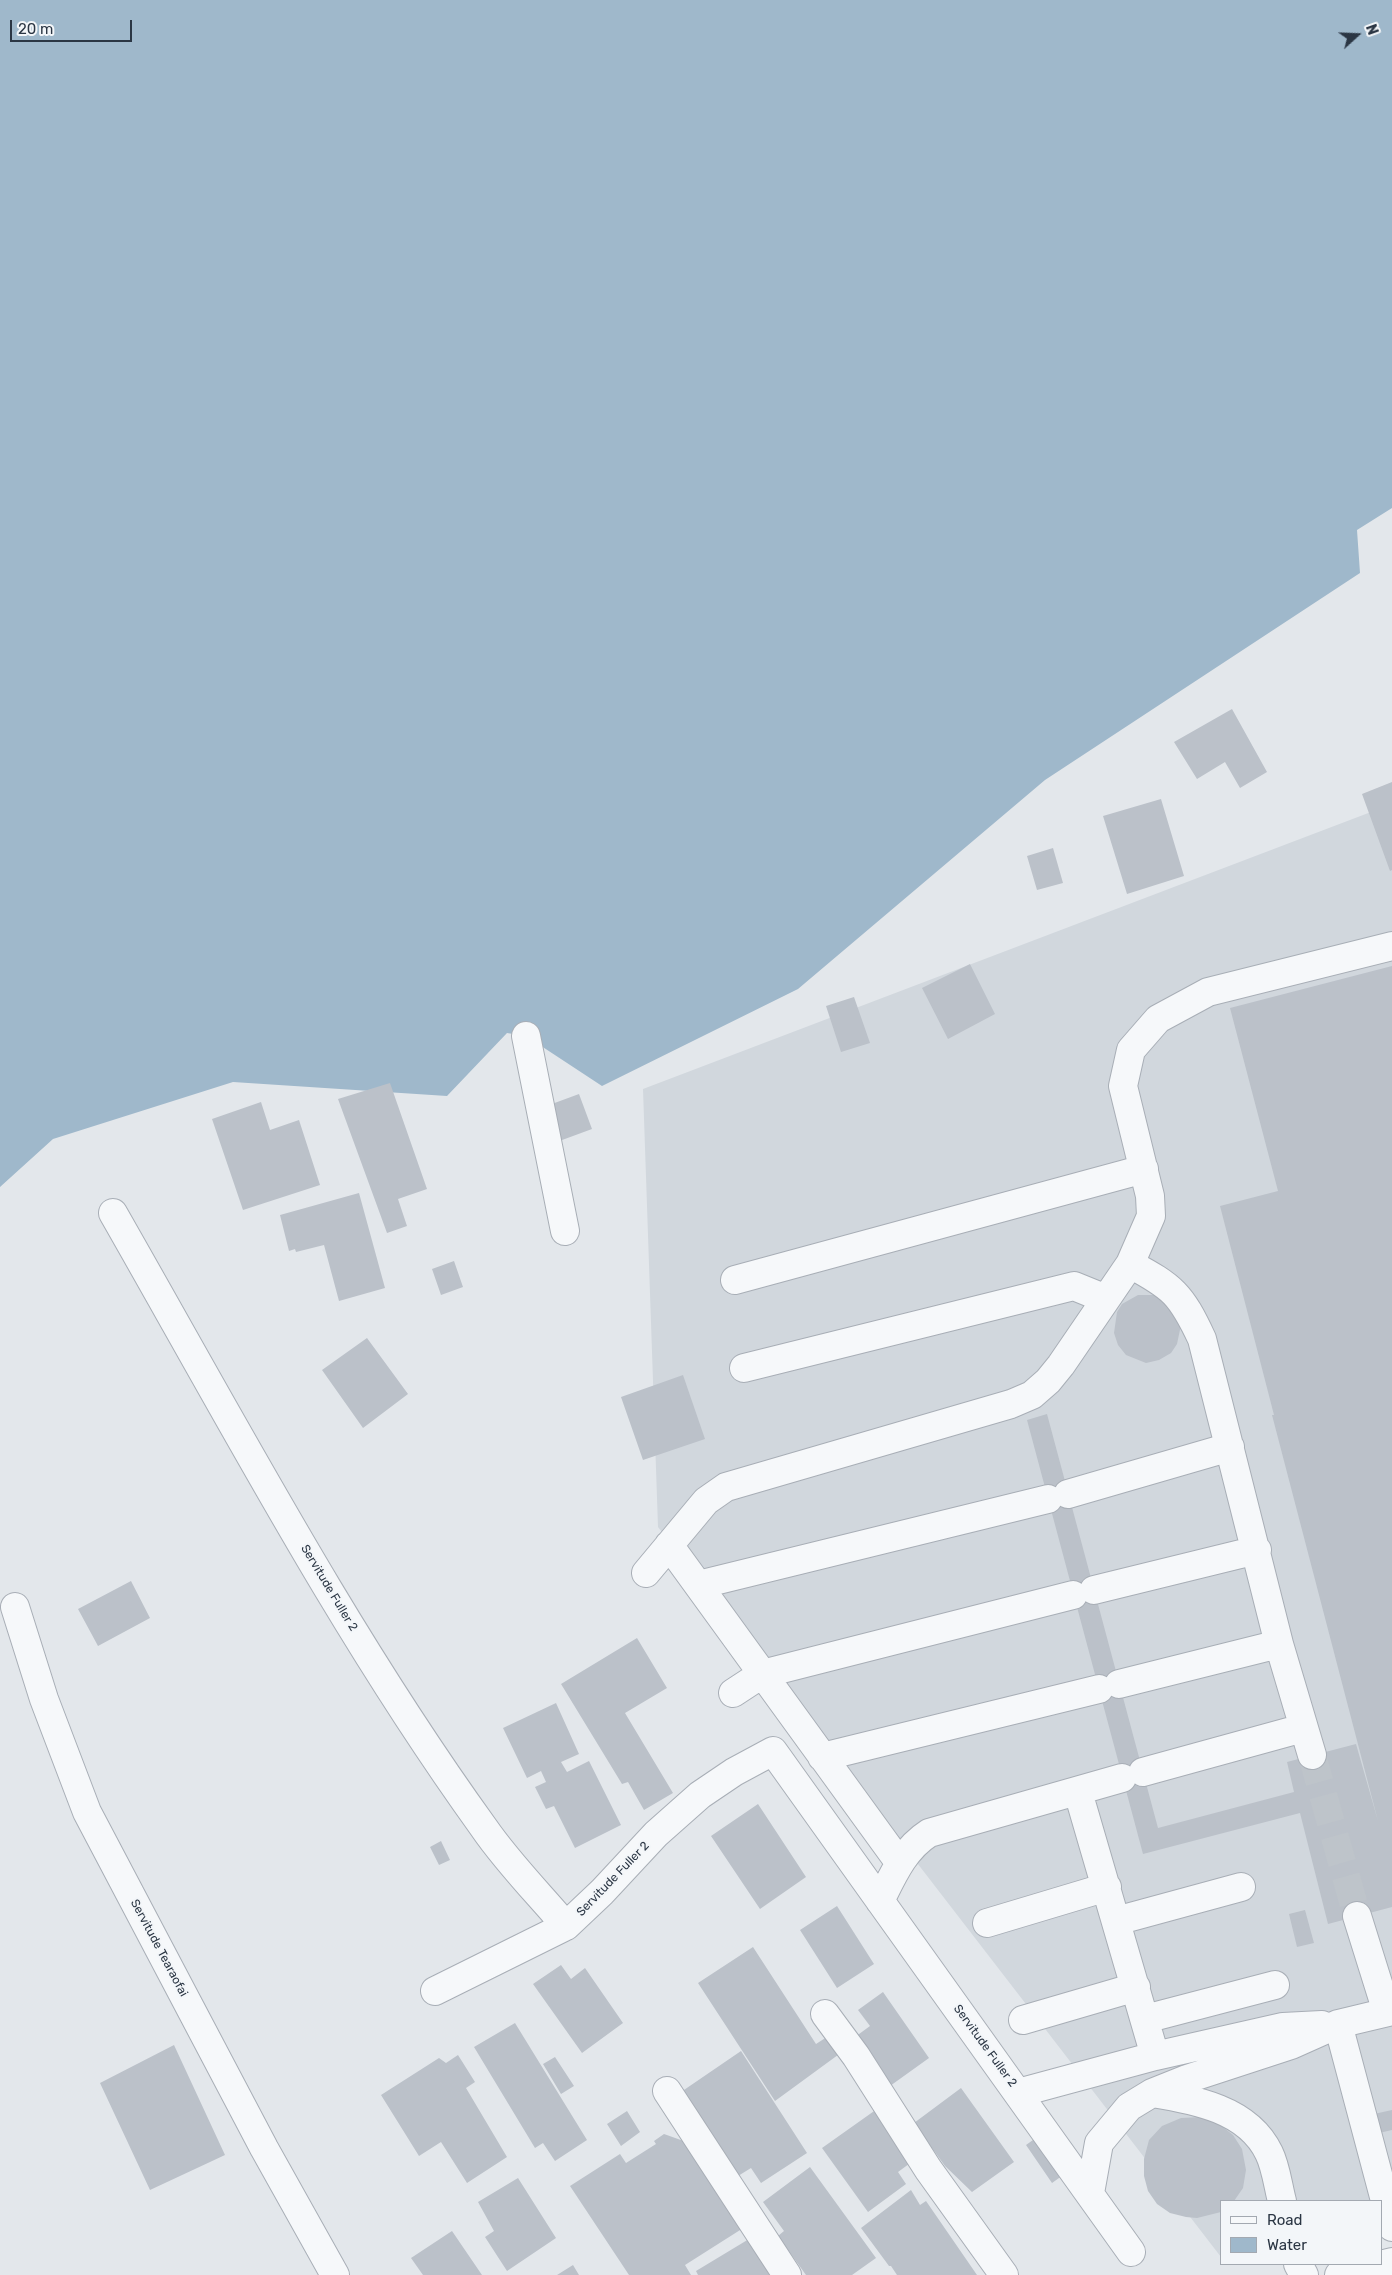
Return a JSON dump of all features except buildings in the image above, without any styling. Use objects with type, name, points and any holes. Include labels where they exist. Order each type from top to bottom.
[{"type":"street","points":[[646,1573],[706,1501],[726,1487],[1011,1404],[1032,1396],[1061,1365],[1130,1264],[1150,1216],[1150,1196],[1123,1086],[1131,1050],[1158,1019],[1208,992],[1392,946]]},
{"type":"street","points":[[526,1036],[566,1232]]},
{"type":"street","points":[[734,1280],[1144,1169]]},
{"type":"street","name":"Servitude Fuller 2","points":[[113,1213],[246,1450],[413,1724],[485,1830],[566,1926],[602,1892],[656,1834],[700,1795],[734,1772],[773,1751],[1131,2252]]},
{"type":"street","points":[[1130,1264],[1162,1281],[1176,1293],[1189,1312],[1202,1339],[1257,1550],[1279,1644],[1312,1755]]},
{"type":"street","points":[[744,1368],[1074,1286],[1106,1299]]},
{"type":"street","points":[[698,1585],[1058,1497],[1230,1447]]},
{"type":"street","points":[[669,1545],[899,1862]]},
{"type":"street","points":[[733,1693],[762,1674],[1257,1550]]},
{"type":"street","name":"Servitude Tearaofai","points":[[15,1607],[44,1700],[87,1812],[264,2148],[335,2275]]},
{"type":"street","points":[[822,1757],[1279,1644]]},
{"type":"street","points":[[880,1901],[899,1862],[919,1840],[929,1833],[1303,1728]]},
{"type":"street","points":[[1078,1792],[1156,2056]]},
{"type":"street","points":[[987,1923],[1107,1887]]},
{"type":"street","points":[[1116,1921],[1240,1887]]},
{"type":"street","points":[[1090,2193],[1100,2143],[1129,2108],[1152,2094],[1187,2079],[1291,2045],[1338,2024],[1390,2011],[1357,1916]]},
{"type":"street","points":[[435,1991],[566,1926]]},
{"type":"street","points":[[1145,2019],[1274,1985]]},
{"type":"street","points":[[1024,2020],[1136,1987]]},
{"type":"street","points":[[825,2014],[856,2056],[928,2169],[1004,2275]]},
{"type":"street","points":[[1018,2093],[1156,2056],[1283,2027],[1338,2024]]},
{"type":"street","points":[[1338,2024],[1392,2227]]},
{"type":"street","points":[[667,2091],[787,2275]]},
{"type":"street","points":[[1152,2094],[1186,2098],[1222,2110],[1252,2127],[1269,2154],[1282,2200]]},
{"type":"street","points":[[1339,2275],[1380,2265]]},
{"type":"shaded area","points":[[1392,804],[1392,2234],[1382,2236],[1382,2200],[1220,2200],[1220,2256],[658,1527],[643,1089]]},
{"type":"water","points":[[0,0],[1392,0],[1392,508],[1357,530],[1360,573],[1045,780],[798,989],[602,1086],[526,1036],[507,1033],[447,1096],[233,1082],[53,1139],[0,1187]]},
{"type":"tunnel","points":[[1312,1755],[1357,1916]]}]
